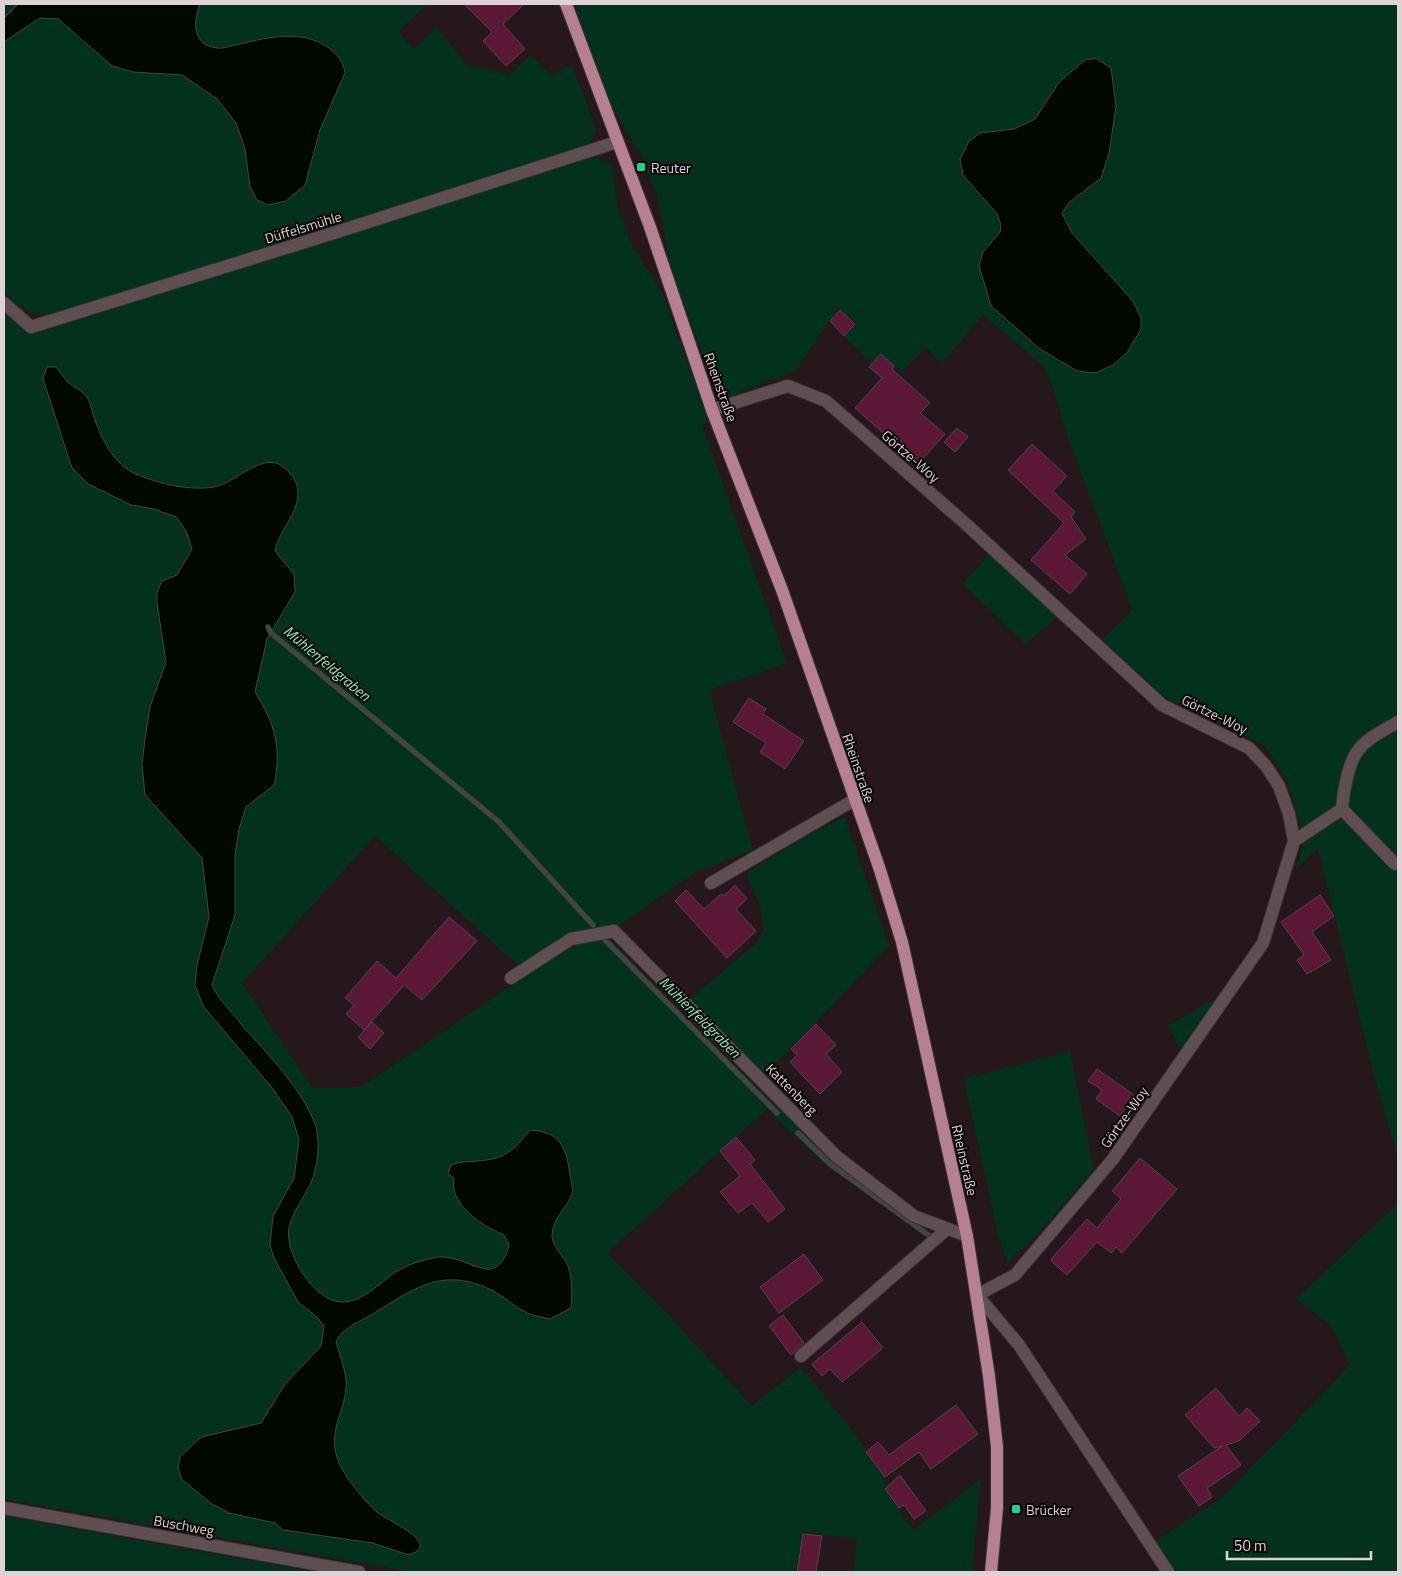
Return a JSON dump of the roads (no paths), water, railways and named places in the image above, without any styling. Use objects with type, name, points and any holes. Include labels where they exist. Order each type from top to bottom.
[{"type":"main road","name":"Rheinstraße","points":[[566,4],[650,227],[712,410],[782,590],[880,870],[902,942],[967,1236],[977,1295],[997,1447],[997,1508],[991,1572]]},
{"type":"street","name":"Düffelsmühle","points":[[4,303],[31,327],[617,142]]},
{"type":"street","name":"Görtze-Woy","points":[[712,410],[788,386],[826,401],[967,524],[1162,704],[1249,748],[1266,766],[1279,786],[1289,814],[1294,841],[1262,943],[1113,1159],[1015,1275],[977,1295]]},
{"type":"street","points":[[1395,864],[1342,809],[1344,790],[1356,753],[1365,743],[1398,722]]},
{"type":"street","points":[[710,883],[854,800]]},
{"type":"street","points":[[1294,841],[1342,809]]},
{"type":"street","name":"Kattenberg","points":[[510,978],[571,939],[614,931],[836,1156],[914,1216],[967,1236]]},
{"type":"street","points":[[801,1356],[948,1229]]},
{"type":"street","points":[[977,1295],[1020,1345],[1168,1572]]},
{"type":"street","name":"Buschweg","points":[[4,1508],[359,1572]]},
{"type":"waterway","name":"Mühlenfeldgraben","points":[[268,627],[271,633],[499,822],[593,925]]},
{"type":"waterway","name":"Mühlenfeldgraben","points":[[605,940],[777,1113]]},
{"type":"waterway","name":"Mühlenfeldgraben","points":[[798,1133],[830,1164],[931,1237]]},
{"type":"place","name":"Reuter","points":[[641,167]]},
{"type":"place","name":"Brücker","points":[[1016,1509]]}]
